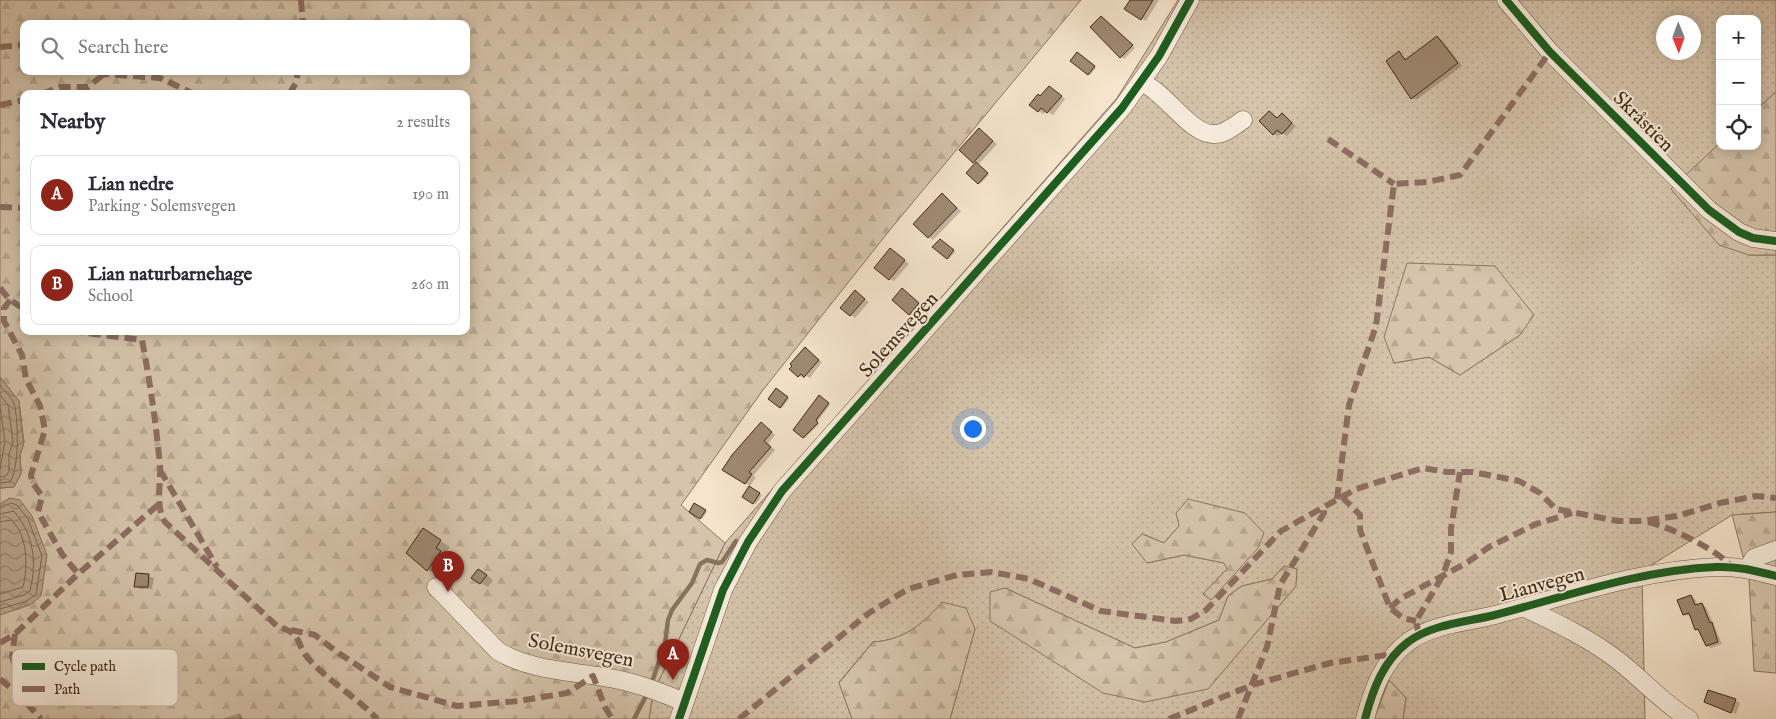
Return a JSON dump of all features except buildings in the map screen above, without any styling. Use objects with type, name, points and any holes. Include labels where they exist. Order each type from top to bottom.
[{"type":"street","name":"Solemsvegen","points":[[436,586],[498,650],[508,657],[563,671],[632,682],[682,711],[723,590],[748,542],[782,491],[1122,108],[1159,56],[1190,0]]},
{"type":"street","name":"Skråstien","points":[[1506,0],[1550,52],[1709,210],[1739,232],[1753,238],[1776,241]]},
{"type":"street","points":[[1140,82],[1155,90],[1189,121],[1207,134],[1225,132],[1242,120]]},
{"type":"street","points":[[1747,569],[1754,558],[1776,550]]},
{"type":"street","name":"Lianvegen","points":[[1365,719],[1378,679],[1387,663],[1410,641],[1436,628],[1663,573],[1716,567],[1747,569],[1776,576]]},
{"type":"street","points":[[1523,607],[1562,625],[1609,654],[1655,695],[1689,719]]},
{"type":"green space","points":[[0,0],[1081,0],[889,231],[763,390],[681,505],[725,543],[653,693],[649,719],[0,719],[0,615],[5,612],[10,498],[0,504],[0,488],[14,487],[21,474],[20,455],[24,442],[19,401],[0,377]]},
{"type":"green space","points":[[1178,0],[1776,0],[1776,92],[1761,105],[1761,15],[1716,15],[1716,147],[1671,189],[1696,216],[1749,255],[1776,255],[1776,512],[1732,515],[1642,571],[1645,719],[1403,719],[1406,698],[1389,680],[1374,719],[950,719],[975,629],[943,602],[912,630],[894,638],[873,642],[839,682],[852,719],[649,719],[653,693],[725,543],[1117,98]],"holes":[[[1520,335],[1460,375],[1429,357],[1394,363]],[[1179,526],[1258,548],[1204,594],[1227,569],[1225,563],[1184,555],[1147,563],[1143,534],[1164,543]],[[1284,566],[1296,586],[1208,688],[1005,588],[1135,648],[1166,642],[1219,620],[1228,596],[1242,586],[1272,579]]]},
{"type":"green space","points":[[1776,92],[1776,255],[1749,255],[1719,245],[1671,189],[1716,147],[1716,150],[1761,150],[1761,105]]},
{"type":"green space","points":[[1407,263],[1495,266],[1534,315],[1520,335],[1460,375],[1429,357],[1394,363],[1384,337]]},
{"type":"green space","points":[[1188,499],[1245,513],[1264,533],[1258,548],[1211,600],[1203,594],[1227,569],[1224,563],[1184,555],[1147,563],[1132,544],[1142,534],[1164,543],[1179,526],[1176,513]]},
{"type":"green space","points":[[1776,512],[1776,673],[1754,671],[1749,579],[1732,515]]},
{"type":"green space","points":[[1284,566],[1297,569],[1296,586],[1208,689],[1145,702],[1103,693],[990,621],[990,592],[1005,588],[1135,648],[1166,642],[1219,620],[1228,596],[1242,586],[1272,579]]},
{"type":"green space","points":[[942,602],[966,608],[975,629],[950,719],[852,719],[839,683],[873,642],[894,638],[912,630]]},
{"type":"green space","points":[[1389,680],[1406,698],[1403,719],[1374,719]]},
{"type":"water","points":[[0,377],[19,401],[24,442],[20,455],[21,474],[14,487],[0,488]]},
{"type":"water","points":[[10,498],[20,500],[32,516],[47,555],[41,596],[30,605],[0,615],[0,504]]},
{"type":"waterway","points":[[652,682],[665,644],[668,620],[672,610],[692,583],[700,564],[707,560],[718,563],[722,562],[736,541]]},
{"type":"waterway","points":[[634,719],[646,696]]},
{"type":"marked path","points":[[301,0],[303,20]]},
{"type":"marked path","points":[[0,47],[20,45]]},
{"type":"marked path","points":[[1337,499],[1349,405],[1376,326],[1394,184],[1427,182],[1460,175],[1550,52]]},
{"type":"marked path","points":[[52,90],[60,87],[88,87],[103,75]]},
{"type":"marked path","points":[[118,75],[160,78],[186,90]]},
{"type":"marked path","points":[[292,90],[296,83],[297,75]]},
{"type":"marked path","points":[[0,105],[20,101]]},
{"type":"marked path","points":[[1328,139],[1394,184]]},
{"type":"marked path","points":[[0,207],[20,208]]},
{"type":"marked path","points":[[0,288],[10,300],[20,306]]},
{"type":"marked path","points":[[10,300],[4,308],[4,321],[22,355],[26,379],[40,406],[45,430],[31,475],[32,482],[42,496],[38,512],[62,554],[78,574]]},
{"type":"marked path","points":[[103,335],[142,340],[160,466],[160,509],[165,522],[277,626],[295,635],[303,651],[315,666],[377,719]]},
{"type":"marked path","points":[[739,719],[869,613],[908,589],[957,575],[992,572],[1029,579],[1101,611],[1176,621],[1191,619],[1206,610],[1281,531],[1356,489],[1423,468],[1447,472],[1473,472],[1519,481],[1540,493],[1556,509],[1618,521],[1642,521],[1677,516],[1720,503],[1756,496],[1776,498]]},
{"type":"marked path","points":[[160,470],[217,567]]},
{"type":"marked path","points":[[1419,635],[1416,621],[1443,575],[1451,552],[1451,529],[1460,472]]},
{"type":"marked path","points":[[1342,497],[1360,515],[1360,530],[1390,608],[1403,618],[1416,621]]},
{"type":"marked path","points":[[0,643],[15,634],[78,574],[159,504]]},
{"type":"marked path","points":[[1238,719],[1267,647],[1280,585],[1324,513],[1324,507]]},
{"type":"marked path","points":[[1390,608],[1400,599],[1468,562],[1489,547],[1536,524],[1572,513]]},
{"type":"marked path","points":[[1648,522],[1693,540],[1725,560],[1732,567]]},
{"type":"marked path","points":[[291,630],[315,635],[390,687],[457,706],[519,701],[567,693],[593,676],[605,707],[612,719]]},
{"type":"marked path","points":[[13,649],[15,634]]},
{"type":"marked path","points":[[1169,719],[1252,685],[1330,663],[1395,654]]},
{"type":"marked path","points":[[0,679],[12,689]]},
{"type":"marked path","points":[[29,706],[41,719]]},
{"type":"cycle path","points":[[679,719],[723,590],[748,542],[782,491],[1122,108],[1159,56],[1190,0]]},
{"type":"cycle path","points":[[1506,0],[1550,52],[1709,210],[1739,232],[1753,238],[1776,241]]},
{"type":"cycle path","points":[[1365,719],[1380,676],[1392,658],[1417,636],[1439,627],[1495,615],[1632,578],[1660,573],[1688,569],[1731,567],[1776,576]]},
{"type":"place","name":"Lian naturbarnehage","points":[[448,592]]},
{"type":"place","name":"Lian nedre","points":[[673,680]]}]
